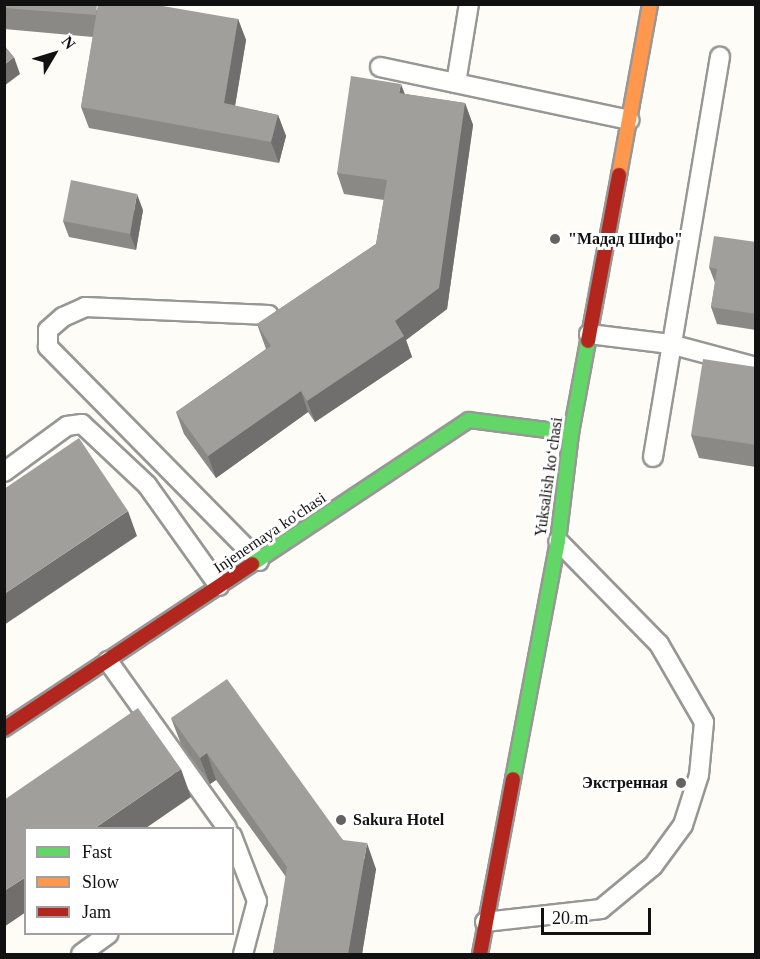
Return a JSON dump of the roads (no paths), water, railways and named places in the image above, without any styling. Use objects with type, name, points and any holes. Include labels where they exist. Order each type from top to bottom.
[{"type":"main road","name":"Yuksalish koʻchasi","points":[[480,954],[558,541],[571,433],[650,4]]},
{"type":"main road","name":"Injenernaya ko'chasi","points":[[4,729],[469,420],[571,433]]},
{"type":"lane","points":[[456,83],[469,4]]},
{"type":"lane","points":[[653,457],[670,344],[720,57]]},
{"type":"lane","points":[[380,67],[629,120]]},
{"type":"lane","points":[[259,561],[48,347],[48,330],[63,317],[85,308],[269,315]]},
{"type":"lane","points":[[589,334],[670,344],[756,367]]},
{"type":"lane","points":[[4,472],[67,426],[82,424],[147,485],[219,586]]},
{"type":"lane","points":[[486,922],[601,909],[653,866],[683,825],[699,775],[704,722],[659,644],[558,541]]},
{"type":"lane","points":[[108,661],[226,827]]},
{"type":"lane","points":[[234,841],[257,901],[243,954]]},
{"type":"lane","points":[[81,954],[106,935]]},
{"type":"place","name":"\"Мадад Шифо\"","points":[[555,239]]},
{"type":"place","name":"Экстренная","points":[[681,783]]},
{"type":"place","name":"Sakura Hotel","points":[[341,820]]}]
